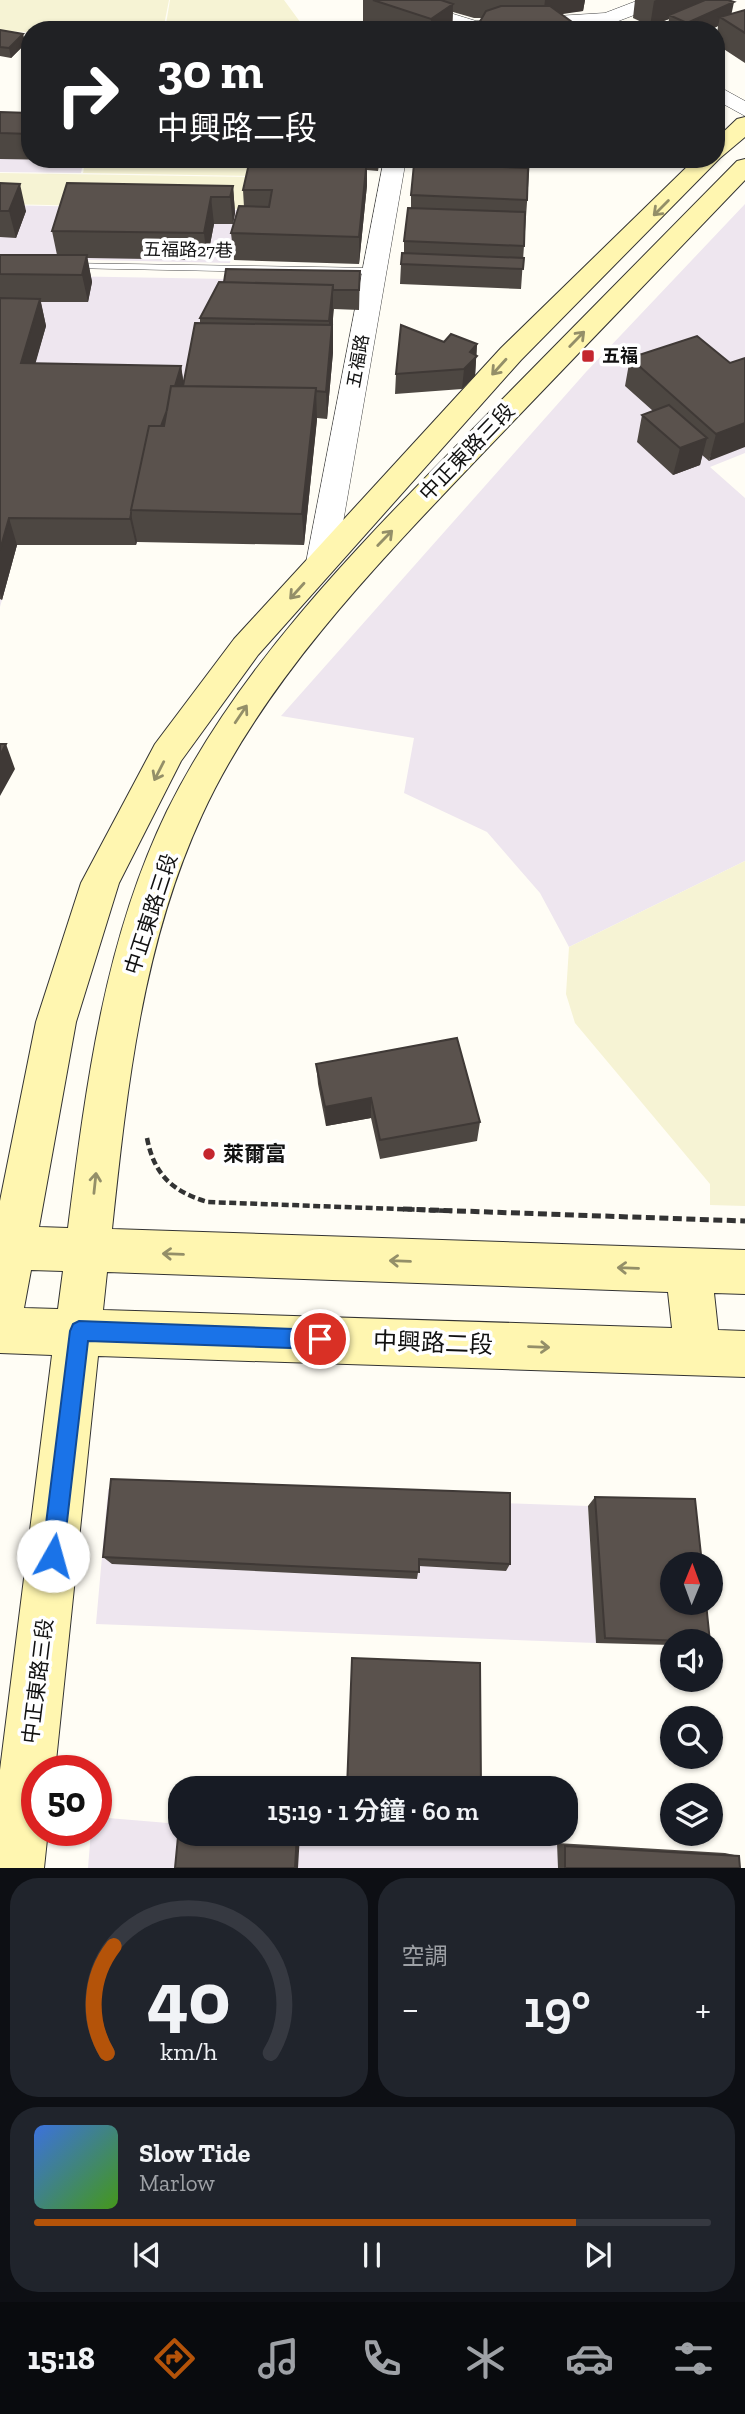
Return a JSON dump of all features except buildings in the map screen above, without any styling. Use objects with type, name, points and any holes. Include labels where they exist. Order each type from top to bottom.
[{"type":"main road","points":[[725,143],[745,124]]},
{"type":"main road","name":"中正東路三段","points":[[16,1868],[108,1072],[141,931],[184,814],[240,714],[359,564],[745,166]]},
{"type":"main road","name":"中正東路三段","points":[[0,1315],[6,1248],[56,1022],[100,883],[167,753],[247,647],[511,354],[700,168]]},
{"type":"main road","points":[[6,1248],[745,1272]]},
{"type":"main road","points":[[689,1270],[697,1352]]},
{"type":"main road","name":"中興路二段","points":[[0,1330],[745,1354]]},
{"type":"street","points":[[388,0],[452,21]]},
{"type":"street","points":[[583,0],[612,21]]},
{"type":"street","points":[[621,21],[656,0]]},
{"type":"street","points":[[725,97],[745,110]]},
{"type":"street","name":"五福路","points":[[321,563],[393,168]]},
{"type":"lane","name":"五福路27巷","points":[[55,265],[375,271]]},
{"type":"path","points":[[145,1127],[148,1147],[163,1181],[172,1190],[208,1202],[745,1221]]},
{"type":"shaded area","points":[[0,0],[169,0],[165,21],[21,21],[21,32],[0,31]]},
{"type":"shaded area","points":[[170,0],[284,0],[299,21],[166,21]]},
{"type":"shaded area","points":[[0,137],[21,152],[21,168],[82,168],[81,173],[0,172]]},
{"type":"shaded area","points":[[84,168],[260,168],[252,176],[83,173]]},
{"type":"shaded area","points":[[0,173],[251,177],[243,209],[0,204]]},
{"type":"shaded area","points":[[745,204],[745,453],[710,467],[745,498],[745,861],[569,947],[540,893],[487,832],[404,793],[414,738],[281,716],[586,372]]},
{"type":"shaded area","points":[[0,205],[238,210],[230,263],[0,258]]},
{"type":"shaded area","points":[[0,275],[228,279],[185,393],[136,545],[17,545],[0,607]]},
{"type":"shaded area","points":[[745,861],[745,1206],[710,1205],[710,1184],[575,1023],[566,994],[569,947]]},
{"type":"shaded area","points":[[108,1489],[588,1506],[596,1643],[96,1624]]},
{"type":"shaded area","points":[[112,1818],[168,1823],[168,1846],[577,1846],[726,1868],[88,1868],[90,1846],[112,1846]]},
{"type":"place","name":"五福","points":[[588,356]]},
{"type":"place","name":"萊爾富","points":[[209,1154]]},
{"type":"route","points":[[53,1556],[79,1331],[320,1339]]}]
